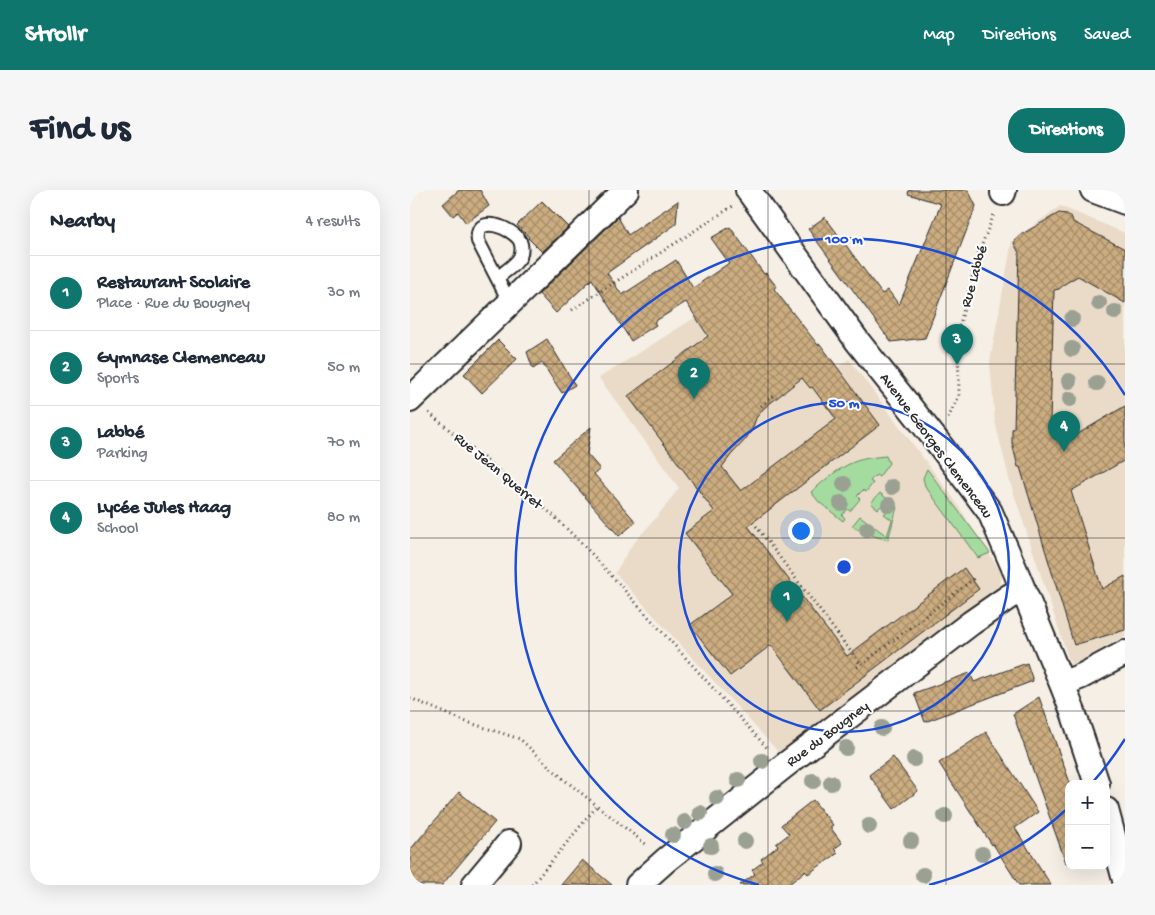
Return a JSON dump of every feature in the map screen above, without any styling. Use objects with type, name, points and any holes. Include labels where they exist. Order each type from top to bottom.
[{"type":"street","points":[[411,399],[626,190]]},
{"type":"street","points":[[1093,190],[1125,202]]},
{"type":"street","name":"Avenue Georges Clemenceau","points":[[749,192],[858,342],[936,440],[990,512],[1062,684],[1096,780]]},
{"type":"street","name":"Rue du Bougney","points":[[638,885],[666,860],[784,766],[971,623],[1010,596],[1024,591]]},
{"type":"street","points":[[1062,684],[1082,676],[1125,653]]},
{"type":"street","points":[[1110,824],[1124,871]]},
{"type":"street","points":[[474,885],[509,844]]},
{"type":"lane","points":[[497,278],[510,303]]},
{"type":"path","points":[[572,310],[749,192]]},
{"type":"path","name":"Rue Labbé","points":[[959,396],[958,332],[978,254],[1003,192]]},
{"type":"path","points":[[762,406],[775,395]]},
{"type":"path","name":"Rue Jean Querret","points":[[411,399],[554,516],[590,552],[784,766]]},
{"type":"path","points":[[753,522],[861,665]]},
{"type":"path","points":[[857,668],[974,578]]},
{"type":"path","points":[[410,698],[464,721],[520,739],[561,777],[666,860]]},
{"type":"path","points":[[532,885],[597,806]]},
{"type":"shaded area","points":[[1060,206],[1125,233],[1125,636],[1071,666],[1010,482],[995,422],[990,362],[1012,241]]},
{"type":"shaded area","points":[[696,317],[837,368],[849,359],[954,499],[1002,574],[997,593],[782,756],[615,573],[632,545],[679,488],[599,378]]},
{"type":"green space","points":[[886,456],[889,463],[879,477],[876,475],[870,481],[873,483],[866,492],[863,490],[857,496],[860,499],[850,511],[847,509],[842,515],[845,518],[843,521],[819,502],[811,492],[831,475],[848,465],[870,458]]},
{"type":"green space","points":[[927,469],[990,553],[978,558],[925,486],[923,478]]},
{"type":"green space","points":[[880,493],[897,507],[888,540],[871,535],[852,526],[860,516],[887,536],[892,520],[884,514],[887,511],[881,506],[878,509],[871,503]]},
{"type":"building","points":[[459,190],[480,190],[489,206],[466,223],[458,212],[453,216],[443,204]]},
{"type":"building","points":[[909,190],[968,190],[976,206],[925,338],[891,342],[808,229],[825,217],[882,294],[888,290],[899,305],[941,204],[908,194]]},
{"type":"building","points":[[542,201],[568,227],[542,252],[517,225]]},
{"type":"building","points":[[678,201],[676,224],[607,273],[622,295],[676,260],[693,288],[729,263],[711,238],[730,227],[764,274],[766,273],[776,286],[774,289],[818,345],[820,344],[880,425],[748,526],[847,656],[964,568],[979,589],[820,710],[771,645],[730,676],[690,625],[732,594],[685,533],[714,511],[628,396],[708,336],[686,302],[654,322],[656,325],[631,341],[592,279],[556,313],[539,294],[618,217],[628,235]],"holes":[[[802,378],[810,388],[812,387],[836,419],[741,491],[722,467],[745,440],[752,430],[756,418],[764,408]]]},
{"type":"building","points":[[1059,213],[1067,214],[1072,218],[1073,222],[1125,249],[1125,303],[1078,276],[1059,289],[1054,290],[1050,421],[1060,420],[1061,444],[1125,406],[1125,460],[1071,491],[1102,589],[1125,576],[1125,630],[1074,645],[1012,443],[1019,253],[1014,243],[1022,234]]},
{"type":"building","points":[[547,339],[575,385],[562,393],[542,363],[533,369],[527,352]]},
{"type":"building","points":[[498,340],[517,359],[482,393],[464,374]]},
{"type":"building","points":[[591,427],[587,454],[600,469],[594,474],[636,522],[619,536],[553,460]]},
{"type":"building","points":[[1027,663],[1033,681],[925,722],[914,693],[970,673],[974,682]]},
{"type":"building","points":[[1039,697],[1069,780],[1065,780],[1065,860],[1013,714]]},
{"type":"building","points":[[986,732],[1038,812],[1015,828],[1051,885],[1019,885],[939,763]]},
{"type":"building","points":[[893,757],[918,791],[894,809],[869,775]]},
{"type":"building","points":[[459,792],[495,822],[442,885],[410,885],[410,850]]},
{"type":"building","points":[[813,800],[833,825],[830,827],[842,843],[834,849],[838,853],[808,874],[805,871],[788,885],[740,885],[755,874],[752,870],[763,862],[761,859],[778,846],[776,844],[789,834],[781,825]]},
{"type":"building","points":[[582,860],[612,885],[561,885]]},
{"type":"place","name":"Labbé","points":[[957,365]]},
{"type":"place","name":"Gymnase Clemenceau","points":[[694,399]]},
{"type":"place","name":"Lycée Jules Haag","points":[[1064,452]]},
{"type":"place","name":"Restaurant Scolaire","points":[[787,622]]}]
